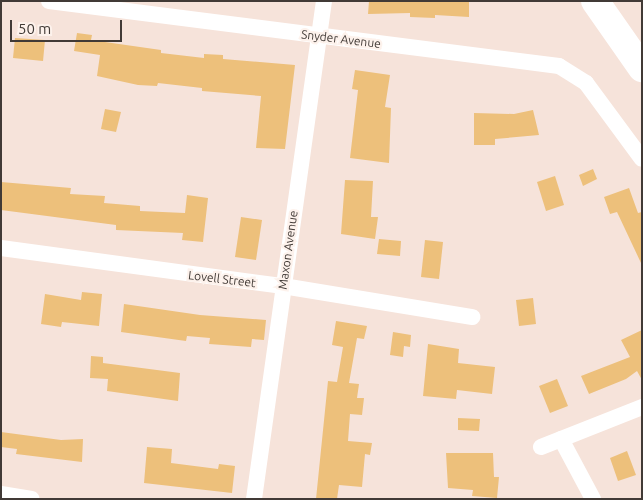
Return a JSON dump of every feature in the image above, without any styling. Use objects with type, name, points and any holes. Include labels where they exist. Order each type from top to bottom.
[{"type":"highway","points":[[595,1],[642,68]]},
{"type":"street","name":"Snyder Avenue","points":[[49,1],[559,66],[586,83],[613,116],[642,159]]},
{"type":"street","name":"Maxon Avenue","points":[[254,499],[324,1]]},
{"type":"street","name":"Lovell Street","points":[[1,248],[283,286],[472,317]]},
{"type":"street","points":[[541,447],[642,407]]},
{"type":"street","points":[[561,439],[593,499]]},
{"type":"street","points":[[1,494],[32,499]]},
{"type":"building","points":[[369,1],[469,1],[469,17],[435,15],[435,18],[410,17],[410,13],[368,14]]},
{"type":"building","points":[[77,33],[92,35],[91,40],[161,50],[161,53],[204,58],[204,54],[223,55],[223,59],[295,65],[285,149],[256,148],[261,96],[202,91],[202,88],[158,83],[157,86],[138,85],[97,76],[100,55],[74,51]]},
{"type":"building","points":[[15,38],[45,40],[43,61],[13,58]]},
{"type":"building","points":[[355,70],[390,75],[385,107],[391,108],[389,163],[350,158],[358,90],[352,89]]},
{"type":"building","points":[[105,109],[121,112],[116,132],[101,129]]},
{"type":"building","points":[[533,110],[539,135],[495,139],[495,145],[474,145],[474,113],[514,114]]},
{"type":"building","points":[[593,169],[597,179],[583,186],[579,175]]},
{"type":"building","points":[[555,176],[564,205],[546,211],[537,182]]},
{"type":"building","points":[[345,180],[373,181],[371,217],[378,217],[375,239],[341,234]]},
{"type":"building","points":[[1,182],[71,188],[70,194],[105,196],[104,203],[140,206],[140,211],[185,213],[187,195],[208,198],[203,242],[182,240],[183,233],[116,230],[116,225],[1,210]]},
{"type":"building","points":[[629,188],[638,213],[642,212],[641,263],[617,212],[610,214],[604,197]]},
{"type":"building","points":[[241,217],[262,220],[256,260],[235,257]]},
{"type":"building","points":[[379,239],[401,241],[400,256],[377,254]]},
{"type":"building","points":[[425,240],[443,242],[439,279],[421,277]]},
{"type":"building","points":[[82,292],[102,294],[99,326],[62,322],[61,327],[41,324],[45,294],[81,300]]},
{"type":"building","points":[[533,298],[536,324],[519,326],[516,300]]},
{"type":"building","points":[[124,304],[200,315],[266,320],[264,340],[252,339],[251,347],[209,344],[210,338],[187,336],[186,341],[121,332]]},
{"type":"building","points":[[336,321],[367,326],[364,339],[357,338],[349,383],[359,384],[357,398],[364,398],[362,415],[350,414],[348,441],[372,443],[370,455],[365,454],[362,487],[339,485],[337,499],[316,499],[328,381],[337,382],[343,347],[332,345]]},
{"type":"building","points":[[642,330],[642,380],[637,371],[626,379],[589,394],[581,376],[630,357],[621,340]]},
{"type":"building","points":[[393,332],[411,335],[410,347],[404,346],[403,357],[390,355]]},
{"type":"building","points":[[428,344],[459,349],[458,363],[495,367],[492,394],[457,390],[456,399],[423,396]]},
{"type":"building","points":[[91,356],[103,357],[103,363],[180,373],[178,401],[107,391],[108,379],[90,378]]},
{"type":"building","points":[[557,379],[568,406],[550,413],[539,386]]},
{"type":"building","points":[[458,418],[480,419],[479,431],[458,430]]},
{"type":"building","points":[[1,432],[61,440],[83,439],[82,462],[16,454],[17,449],[1,447]]},
{"type":"building","points":[[147,447],[172,449],[171,463],[218,469],[219,464],[235,466],[232,493],[144,483]]},
{"type":"building","points":[[627,451],[636,475],[618,481],[610,458]]},
{"type":"building","points":[[446,453],[493,453],[494,477],[499,477],[497,498],[472,496],[473,490],[448,488]]}]
